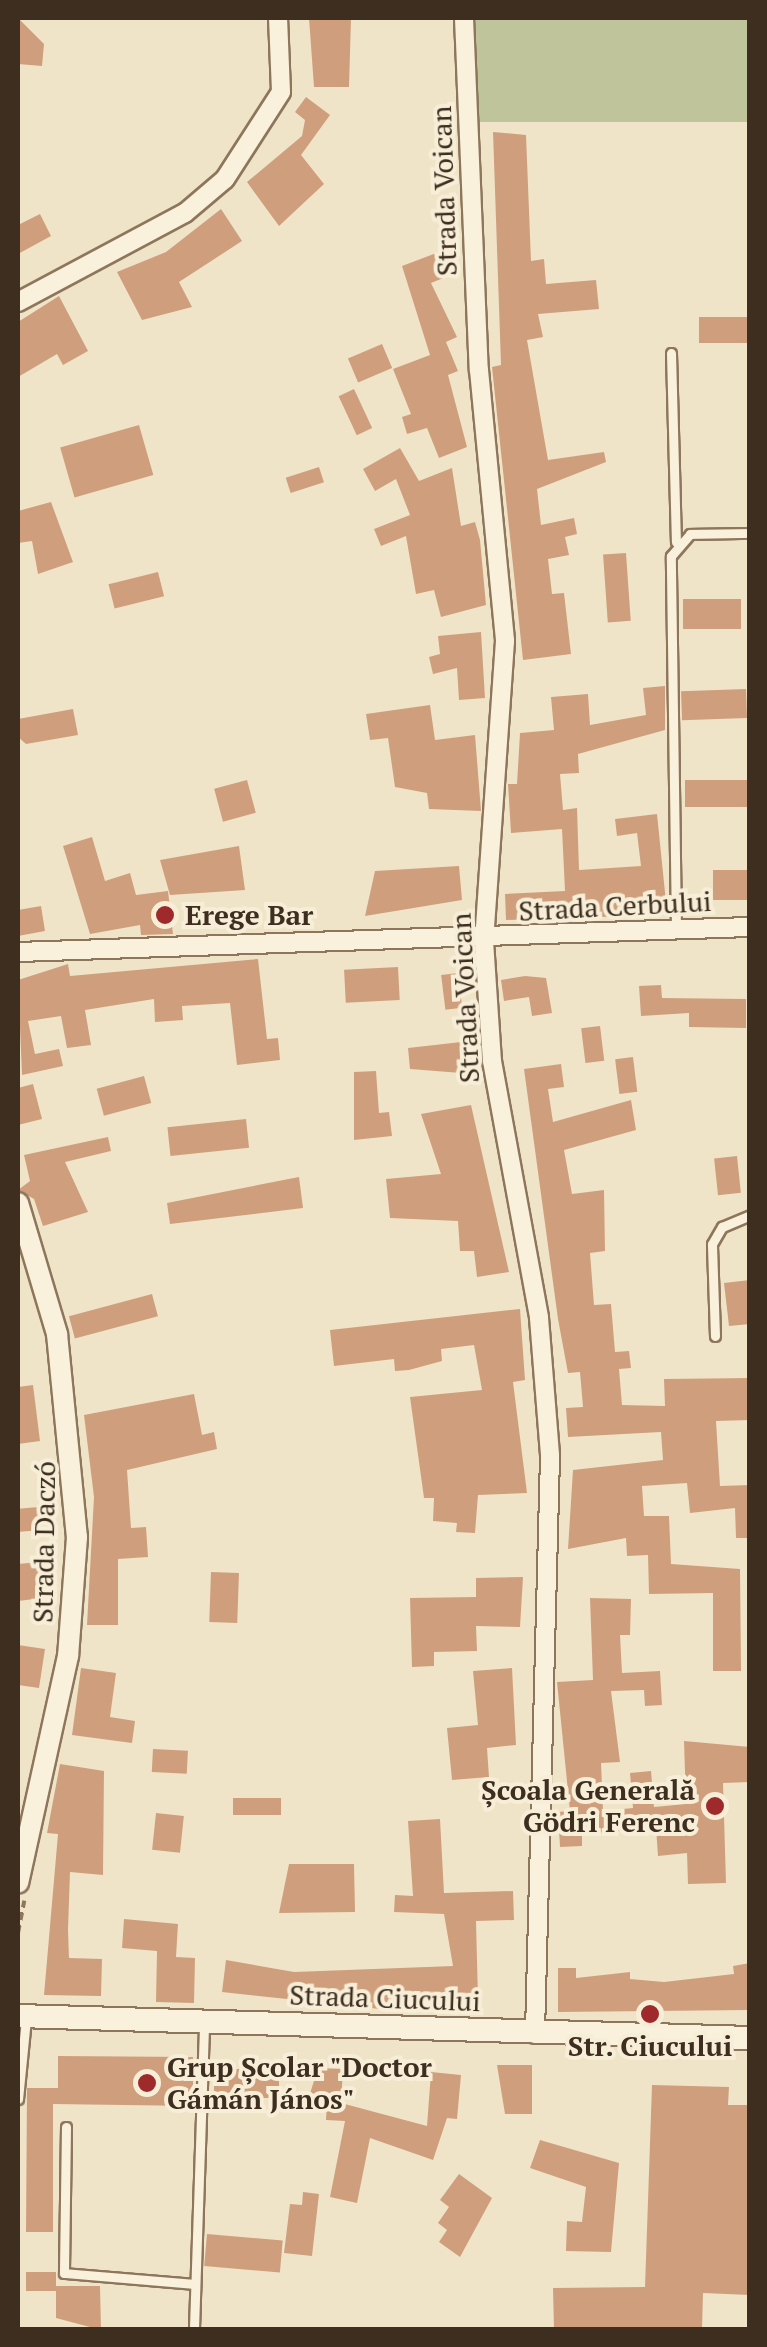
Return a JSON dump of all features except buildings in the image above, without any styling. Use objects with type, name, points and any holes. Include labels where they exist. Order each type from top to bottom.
[{"type":"main road","name":"Strada Ciucului","points":[[22,2016],[750,2038]]},
{"type":"street","points":[[18,302],[185,213],[225,179],[281,92],[278,18]]},
{"type":"street","name":"Strada Voican","points":[[464,18],[478,370],[506,641],[484,940],[492,1061],[539,1318],[550,1456],[536,2034]]},
{"type":"street","name":"Strada Cerbului","points":[[18,952],[484,940],[750,927]]},
{"type":"street","name":"Strada Daczó","points":[[18,1203],[57,1334],[77,1537],[68,1656],[18,1883]]},
{"type":"lane","points":[[671,352],[676,542],[676,929]]},
{"type":"lane","points":[[676,542],[750,533]]},
{"type":"lane","points":[[715,1336],[712,1244],[722,1227],[750,1215]]},
{"type":"lane","points":[[18,2099],[22,2016]]},
{"type":"lane","points":[[194,2328],[204,2022]]},
{"type":"lane","points":[[66,2127],[64,2273],[194,2284]]},
{"type":"green space","points":[[464,18],[749,18],[749,122],[464,122]]},
{"type":"place","name":"Erege Bar","points":[[165,915]]},
{"type":"place","name":"Școala Generală Gödri Ferenc","points":[[715,1806]]},
{"type":"place","name":"Str. Ciucului","points":[[650,2014]]},
{"type":"place","name":"Grup Școlar \"Doctor Gámán János\"","points":[[147,2083]]}]
